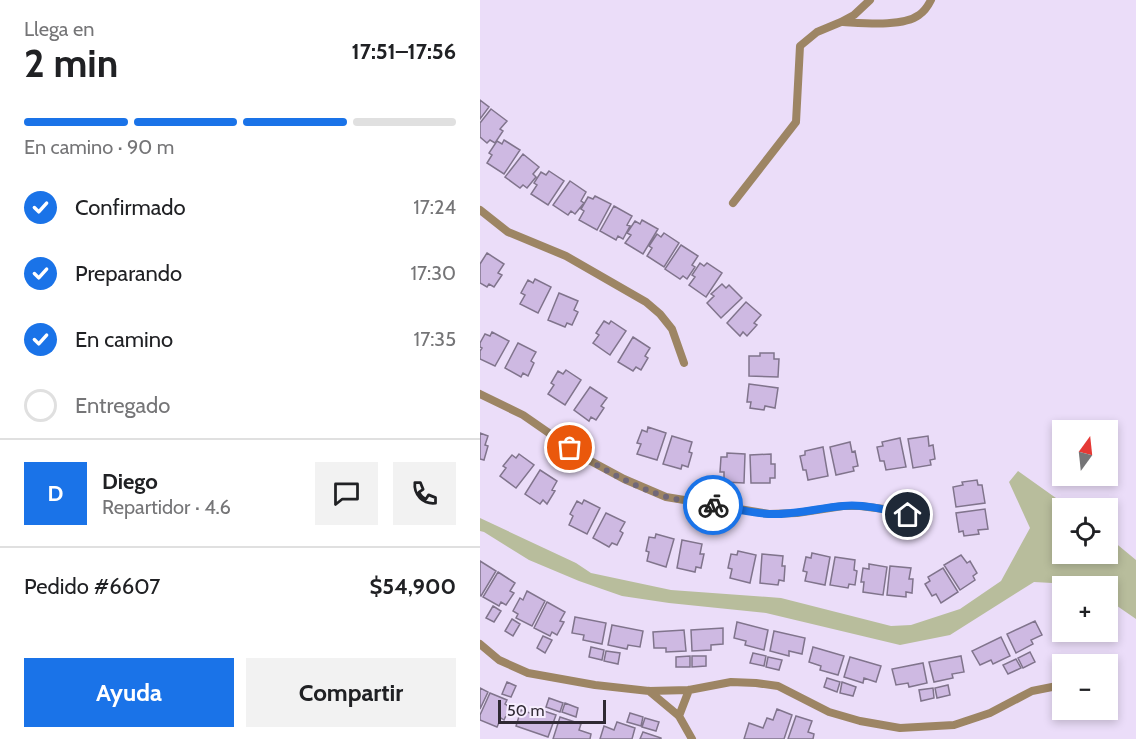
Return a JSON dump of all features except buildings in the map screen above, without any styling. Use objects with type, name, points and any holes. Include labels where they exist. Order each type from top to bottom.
[{"type":"lane","points":[[733,203],[796,122],[800,46],[817,32],[854,15],[870,0]]},
{"type":"lane","points":[[841,22],[895,23],[918,17],[926,10],[931,0]]},
{"type":"lane","points":[[480,210],[508,232],[566,256],[646,302],[672,329],[684,363]]},
{"type":"lane","points":[[480,394],[523,416],[585,458],[624,480],[666,496],[769,514],[860,506],[908,515]]},
{"type":"lane","points":[[480,644],[499,660],[528,673],[595,685],[649,691],[689,690],[731,682],[778,686],[829,712],[860,721],[900,728],[954,725],[990,714],[1032,691],[1052,687]]},
{"type":"lane","points":[[679,716],[689,690]]},
{"type":"lane","points":[[649,691],[679,716],[692,739]]},
{"type":"green space","points":[[1018,471],[1056,498],[1052,498],[1052,564],[1118,564],[1118,545],[1136,560],[1136,619],[1118,607],[1118,576],[1052,576],[1052,583],[1034,582],[950,635],[900,645],[766,613],[622,596],[529,560],[480,531],[480,518],[576,563],[591,573],[671,590],[781,598],[891,626],[911,625],[960,609],[1001,581],[1030,528],[1009,482]]},
{"type":"way so far","points":[[570,448],[624,480],[666,496],[713,505]]},
{"type":"route","points":[[713,505],[769,514],[860,506],[908,515]]}]
